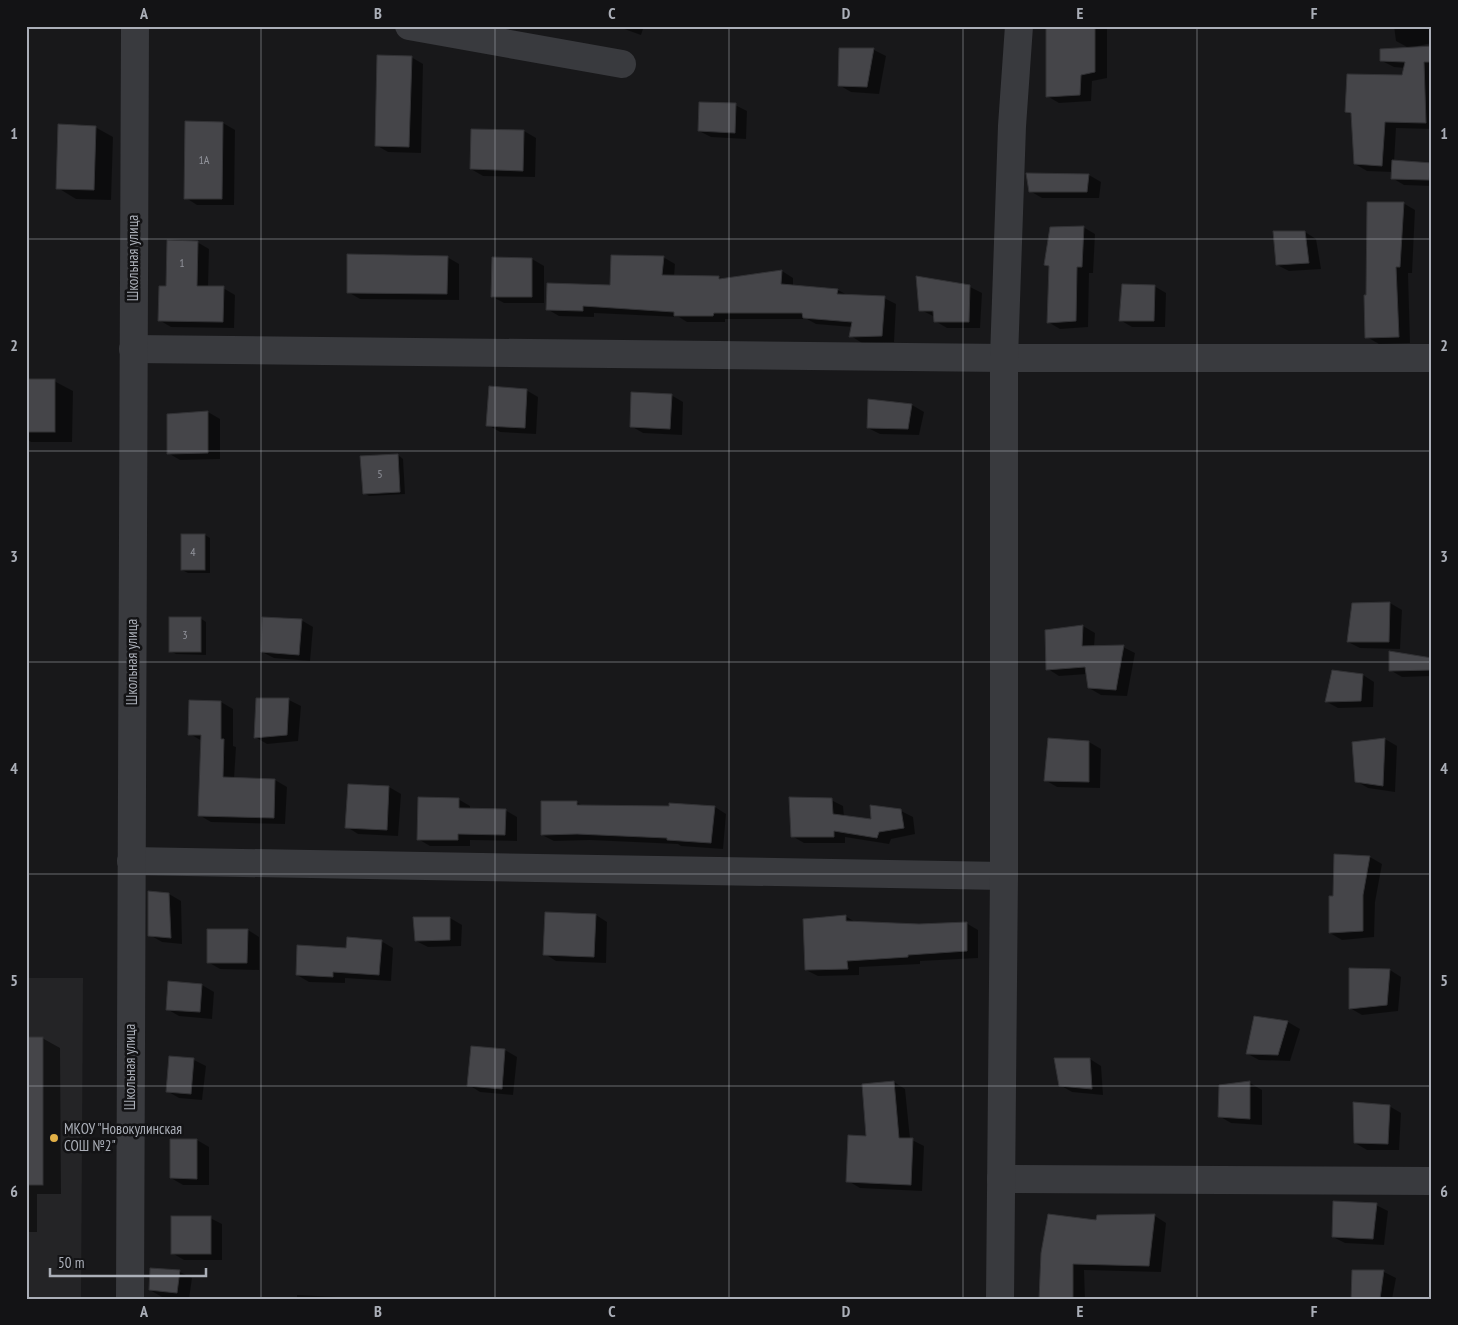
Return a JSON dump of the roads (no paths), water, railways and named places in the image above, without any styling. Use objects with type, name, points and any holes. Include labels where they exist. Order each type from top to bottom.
[{"type":"street","name":"Школьная улица","points":[[130,1299],[135,26]]},
{"type":"street","points":[[409,26],[622,64]]},
{"type":"street","points":[[1000,1299],[1004,876],[1004,358],[1012,126],[1019,26]]},
{"type":"street","points":[[133,349],[1004,358],[1432,358]]},
{"type":"street","points":[[131,860],[1004,876]]},
{"type":"street","points":[[1001,1179],[1432,1181]]},
{"type":"place","name":"МКОУ \"Новокулинская СОШ №2\"","points":[[54,1138]]}]
